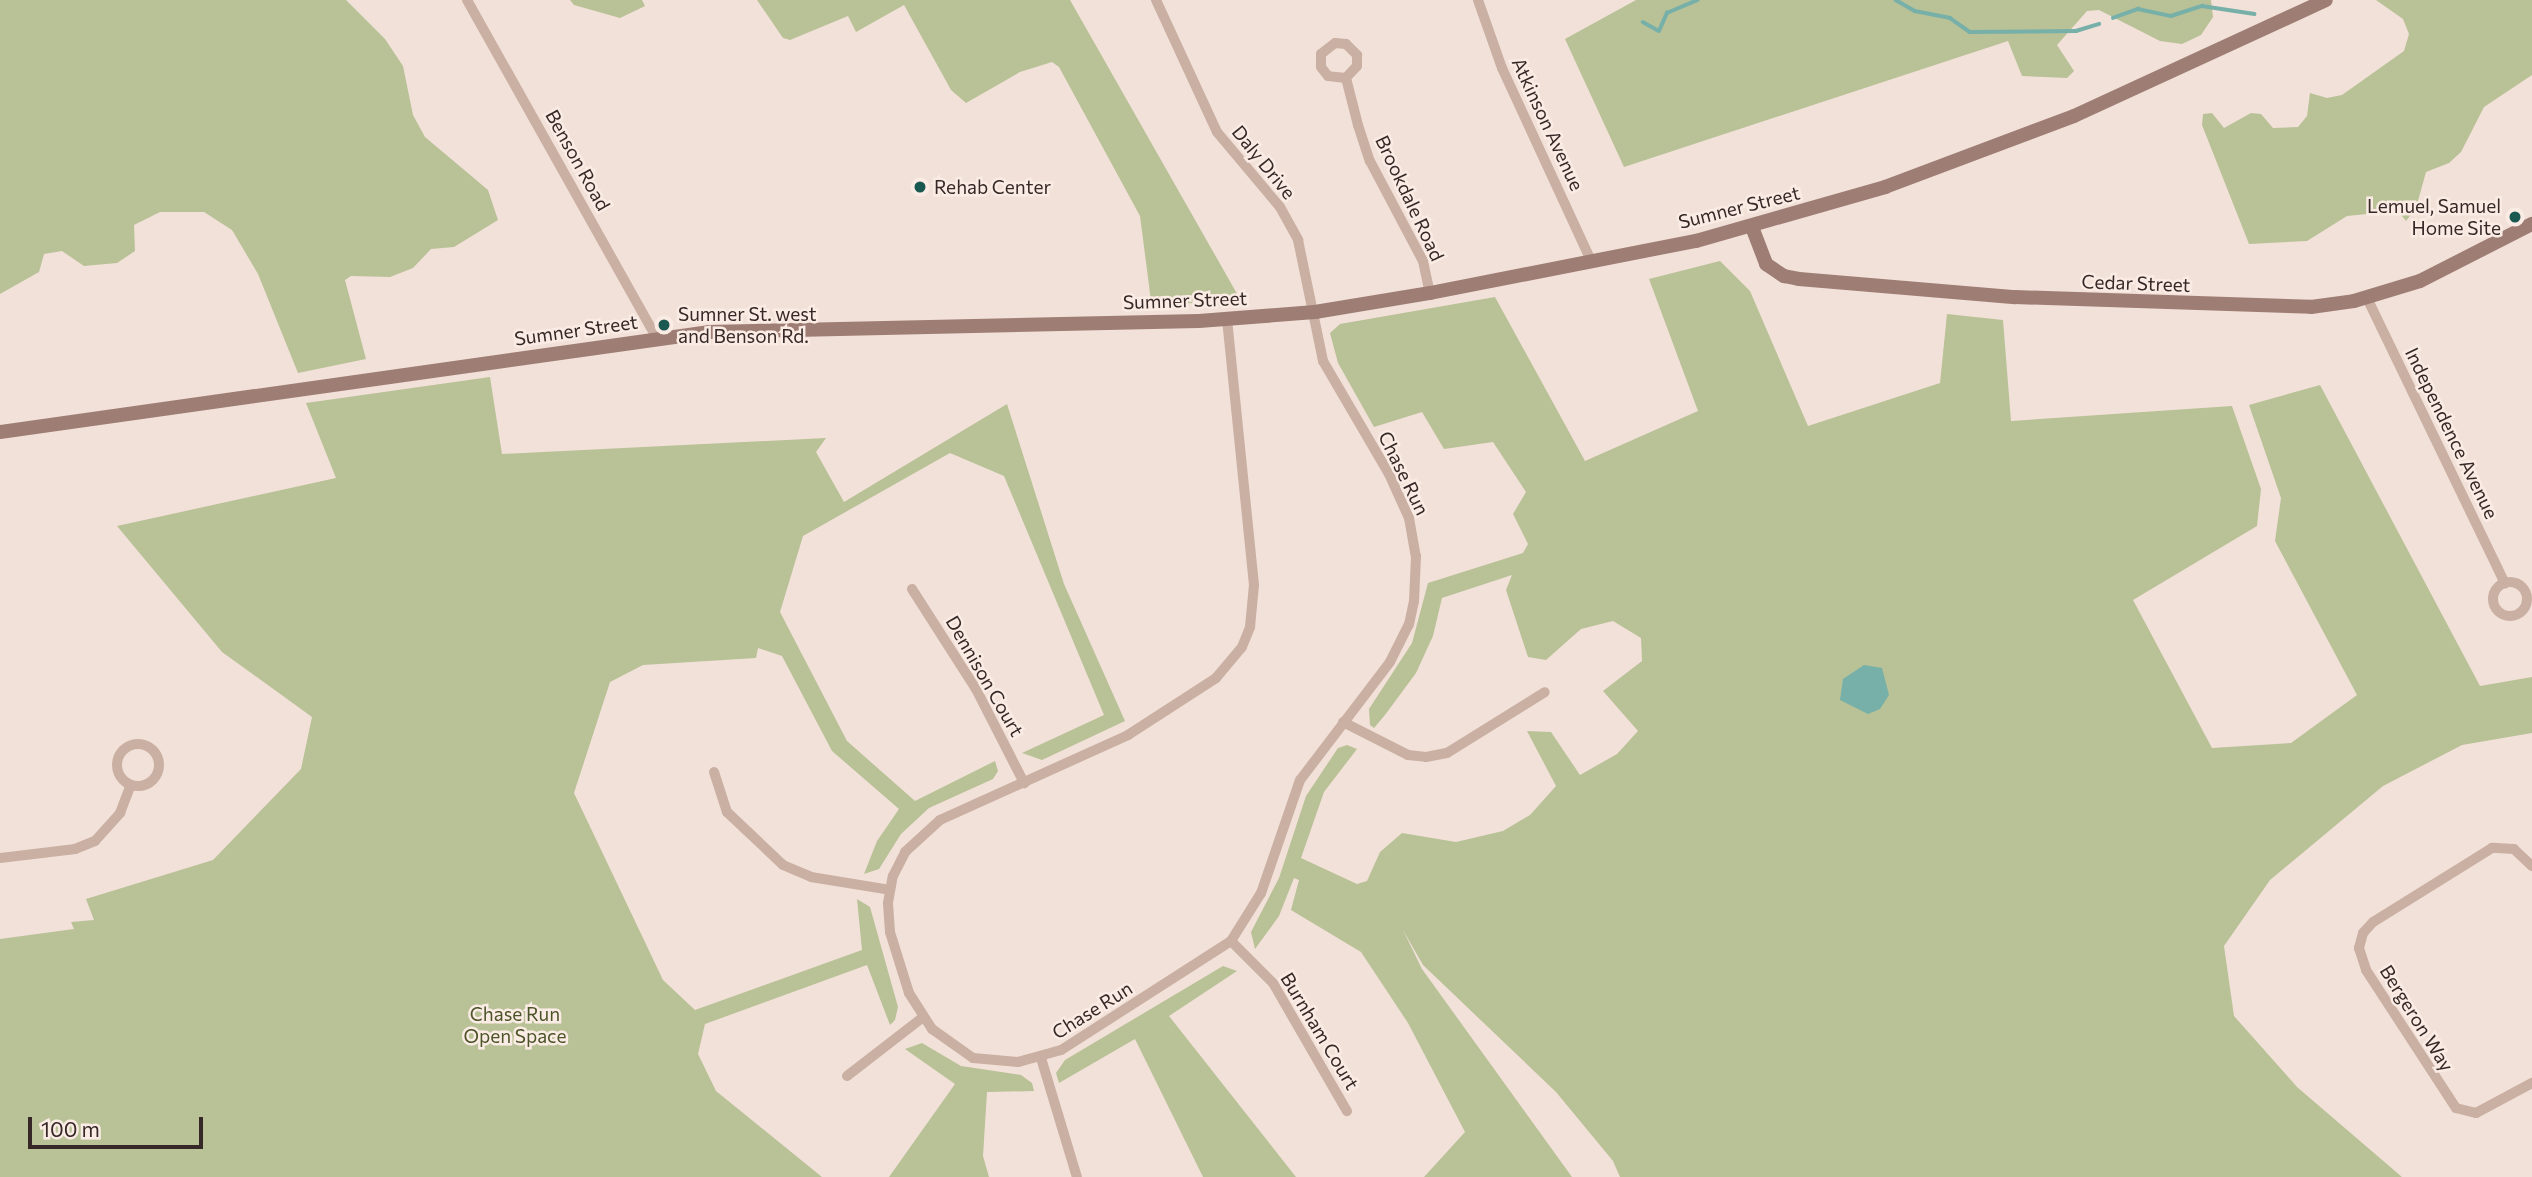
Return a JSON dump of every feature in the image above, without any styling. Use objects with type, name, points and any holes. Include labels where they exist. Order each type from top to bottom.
[{"type":"main road","name":"Sumner Street","points":[[0,432],[657,338],[765,329],[1227,319],[1315,312],[1430,293],[1752,226],[1885,187],[2030,134],[2305,5],[2326,0]]},
{"type":"main road","name":"Cedar Street","points":[[1752,226],[1766,264],[1784,276],[1799,279],[2115,302],[2311,307],[2367,298],[2442,272],[2532,224]]},
{"type":"street","name":"Benson Road","points":[[467,0],[657,338]]},
{"type":"street","name":"Daly Drive","points":[[1156,0],[1217,132],[1294,229],[1315,312]]},
{"type":"street","name":"Atkinson Avenue","points":[[1478,0],[1502,68],[1591,261]]},
{"type":"street","name":"Brookdale Road","points":[[1346,78],[1370,161],[1420,254],[1430,293]]},
{"type":"street","name":"Independence Avenue","points":[[2367,298],[2505,583]]},
{"type":"street","name":"Chase Run","points":[[1227,319],[1254,577],[1246,637],[1226,670],[1128,734],[1024,783],[957,809],[926,830],[905,852],[890,890],[888,915],[894,947],[922,1018],[942,1039],[973,1058],[1008,1063],[1041,1058],[1061,1050],[1231,941],[1261,893],[1300,780],[1400,645],[1414,601],[1416,556],[1402,499],[1323,361],[1315,312]]},
{"type":"street","name":"Dennison Court","points":[[912,589],[976,689],[1024,783]]},
{"type":"street","points":[[1343,722],[1408,755],[1426,757],[1447,753],[1545,692]]},
{"type":"street","points":[[144,745],[158,758],[159,772],[151,783],[131,785],[120,777],[119,756],[130,746],[144,745]]},
{"type":"street","points":[[714,772],[727,812],[783,865],[811,877],[890,890]]},
{"type":"street","points":[[0,858],[75,849],[95,841],[120,813],[131,785]]},
{"type":"street","name":"Bergeron Way","points":[[2532,866],[2514,849],[2492,848],[2373,922],[2363,933],[2359,948],[2366,970],[2456,1108],[2476,1113],[2532,1083]]},
{"type":"street","name":"Burnham Court","points":[[1231,941],[1273,983],[1347,1111]]},
{"type":"street","points":[[847,1076],[922,1018]]},
{"type":"street","points":[[1041,1058],[1077,1177]]},
{"type":"green space","points":[[0,0],[346,0],[385,39],[403,66],[413,115],[425,137],[488,190],[498,220],[454,247],[431,249],[413,268],[390,277],[351,276],[345,280],[366,359],[298,373],[258,274],[232,230],[204,212],[160,212],[134,225],[135,251],[117,263],[84,266],[62,251],[44,254],[39,272],[0,294]]},
{"type":"green space","points":[[570,0],[642,0],[645,6],[620,18],[574,5]]},
{"type":"green space","points":[[757,0],[1070,0],[1244,306],[1151,301],[1140,216],[1059,67],[1052,62],[1020,72],[966,103],[951,90],[904,5],[856,32],[848,16],[790,40],[783,38]]},
{"type":"green space","points":[[1636,0],[2211,0],[2213,17],[2201,35],[2182,44],[2160,41],[2099,10],[2087,11],[2057,45],[2074,71],[2067,78],[2022,76],[2008,41],[1624,167],[1565,39]]},
{"type":"green space","points":[[2376,0],[2532,0],[2532,75],[2484,107],[2461,152],[2449,163],[2426,172],[2416,208],[2406,221],[2398,211],[2347,216],[2307,241],[2249,244],[2202,125],[2203,114],[2212,113],[2224,128],[2251,113],[2261,114],[2273,128],[2298,127],[2307,116],[2310,93],[2327,98],[2342,95],[2404,51],[2409,34],[2403,19]]},
{"type":"green space","points":[[1720,261],[1750,291],[1808,426],[1940,383],[1947,314],[2003,320],[2011,421],[2232,406],[2261,489],[2257,526],[2133,600],[2212,748],[2291,743],[2357,695],[2275,541],[2281,498],[2249,405],[2320,385],[2480,686],[2532,677],[2532,733],[2462,745],[2383,786],[2270,880],[2224,946],[2234,1016],[2297,1087],[2402,1177],[1620,1177],[1613,1161],[1556,1092],[1423,965],[1403,930],[1422,969],[1572,1177],[1424,1177],[1465,1132],[1408,1023],[1361,952],[1291,910],[1299,880],[1294,878],[1279,916],[1255,949],[1251,932],[1279,878],[1306,796],[1338,748],[1347,745],[1357,749],[1324,792],[1301,858],[1357,884],[1367,881],[1380,852],[1402,833],[1456,842],[1503,831],[1530,815],[1556,786],[1527,731],[1551,732],[1580,775],[1617,754],[1638,731],[1603,691],[1642,661],[1641,638],[1613,621],[1581,629],[1546,660],[1528,657],[1506,590],[1512,575],[1442,598],[1433,636],[1416,673],[1374,728],[1370,725],[1369,709],[1412,643],[1428,583],[1523,553],[1528,544],[1513,514],[1526,492],[1493,442],[1444,449],[1422,412],[1374,427],[1338,363],[1330,333],[1340,324],[1495,297],[1585,461],[1698,411],[1649,279]]},
{"type":"green space","name":"Chase Run Open Space","points":[[490,377],[502,454],[826,438],[816,452],[844,502],[1007,404],[1064,584],[1125,721],[1042,760],[1022,753],[1104,715],[1004,476],[950,453],[803,536],[780,612],[847,741],[915,801],[995,761],[998,771],[993,779],[929,808],[901,834],[879,869],[864,874],[877,841],[899,809],[832,751],[782,656],[758,648],[756,658],[643,665],[610,682],[574,793],[663,980],[695,1010],[862,950],[857,899],[870,907],[898,1007],[895,1020],[890,1025],[867,965],[705,1024],[698,1054],[716,1091],[822,1177],[0,1177],[0,939],[74,929],[71,922],[94,920],[86,899],[213,860],[301,769],[312,717],[222,652],[117,526],[336,478],[306,403]]},
{"type":"green space","points":[[1223,966],[1237,971],[1169,1016],[1296,1177],[1203,1177],[1135,1039],[1059,1083],[1056,1073],[1065,1060]]},
{"type":"green space","points":[[922,1043],[961,1066],[1021,1075],[1032,1083],[1034,1091],[987,1092],[983,1156],[989,1177],[889,1177],[955,1084],[905,1049]]},
{"type":"water","points":[[1864,665],[1882,668],[1889,695],[1880,709],[1868,714],[1840,700],[1843,679]]},
{"type":"waterway","points":[[1643,22],[1659,31],[1667,13],[1697,0]]},
{"type":"waterway","points":[[1896,0],[1915,11],[1950,18],[1970,32],[2076,31],[2099,24]]},
{"type":"waterway","points":[[2113,18],[2138,9],[2171,16],[2202,6],[2254,14]]},
{"type":"place","name":"Rehab Center","points":[[920,187]]},
{"type":"place","name":"Lemuel, Samuel Home Site","points":[[2515,217]]},
{"type":"place","name":"Sumner St. west and Benson Rd.","points":[[664,325]]}]
